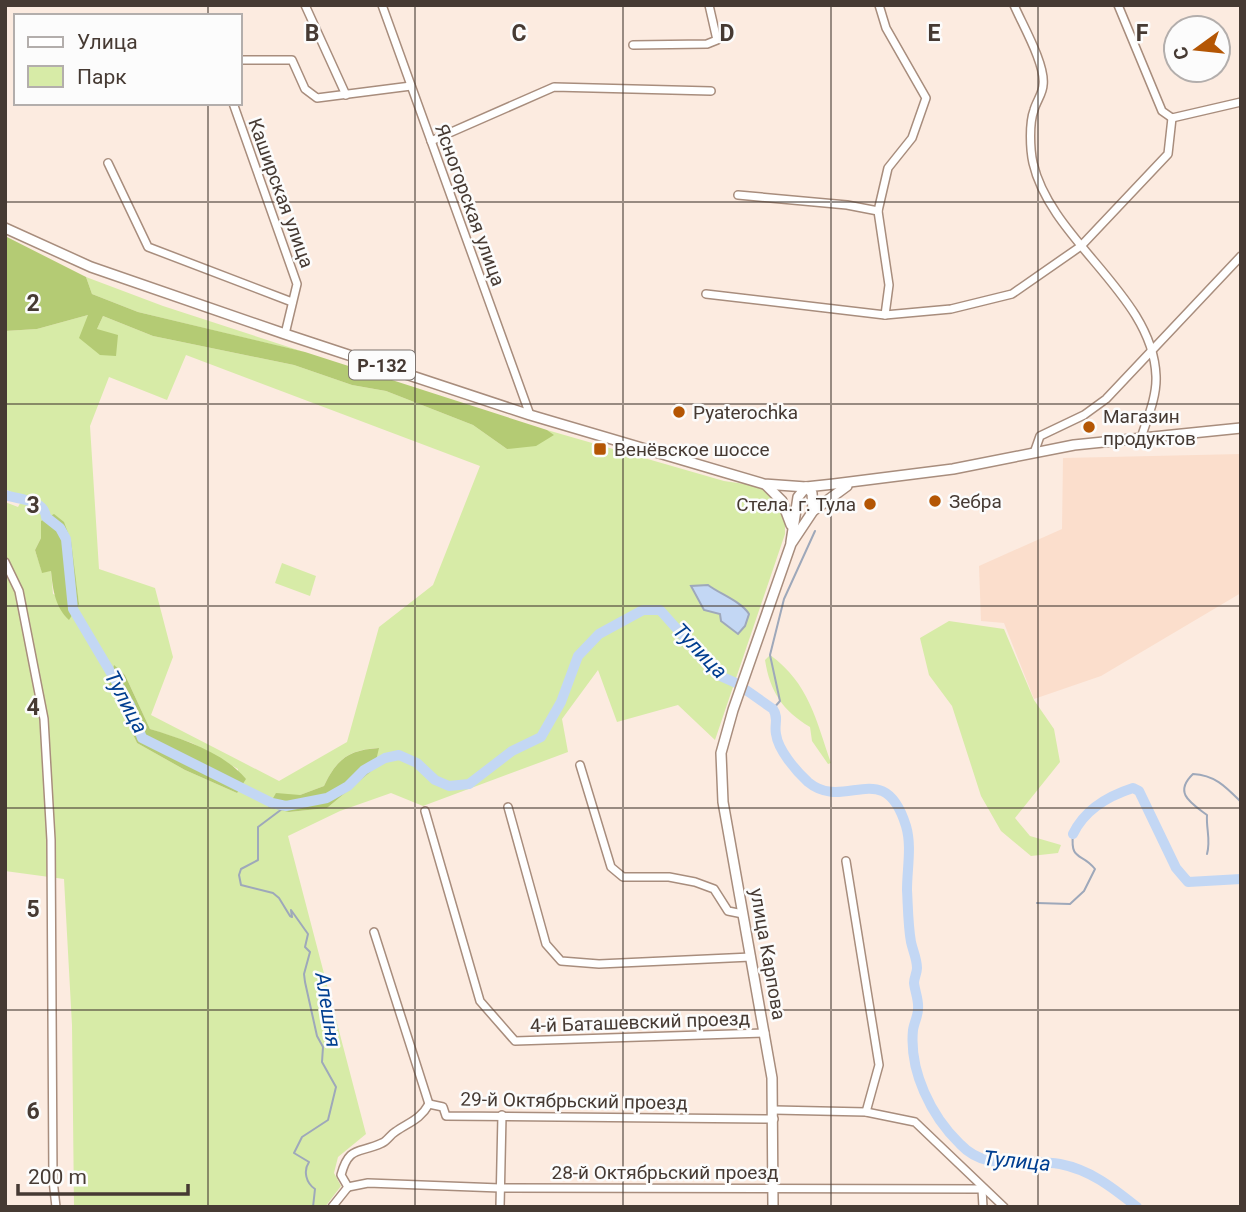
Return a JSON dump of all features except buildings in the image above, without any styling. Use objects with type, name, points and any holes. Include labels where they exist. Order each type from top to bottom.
[{"type":"main road","name":"Р-132","points":[[5,228],[91,267],[285,334],[530,415],[764,484],[806,486],[863,480],[966,467],[1034,453],[1141,438],[1241,428]]},
{"type":"main road","points":[[791,544],[813,510],[838,489],[863,480]]},
{"type":"main road","points":[[764,484],[782,501],[792,531]]},
{"type":"main road","points":[[791,544],[798,496],[806,486],[812,493],[813,510]]},
{"type":"main road","name":"улица Карпова","points":[[773,1207],[774,1115],[765,1033],[721,783],[721,753],[733,710],[791,544]]},
{"type":"street","points":[[306,5],[346,95]]},
{"type":"street","name":"Ясногорская улица","points":[[382,5],[530,415]]},
{"type":"street","points":[[633,44],[707,44],[718,40],[709,5]]},
{"type":"street","points":[[879,5],[886,27],[926,98],[912,138],[888,168],[878,211],[889,285],[885,315]]},
{"type":"street","points":[[1014,5],[1036,56],[1044,84],[1032,113],[1032,160],[1043,192],[1140,323],[1151,349],[1156,377],[1155,391],[1141,438]]},
{"type":"street","points":[[1118,5],[1162,111],[1172,118],[1241,102]]},
{"type":"street","points":[[242,60],[292,60],[310,96],[346,95],[411,86]]},
{"type":"street","points":[[430,141],[554,87],[711,91]]},
{"type":"street","name":"Каширская улица","points":[[234,105],[296,284],[285,334]]},
{"type":"street","points":[[706,294],[885,315],[951,309],[1012,295],[1081,246],[1168,154],[1172,118]]},
{"type":"street","points":[[108,163],[148,247],[292,302]]},
{"type":"street","points":[[738,195],[847,205],[878,211]]},
{"type":"street","points":[[1034,453],[1040,436],[1084,415],[1106,399],[1241,256]]},
{"type":"street","points":[[5,562],[19,591],[44,719],[51,840],[53,1180],[56,1207]]},
{"type":"street","points":[[580,765],[611,867],[624,877],[668,877],[695,881],[714,889],[728,911],[743,914]]},
{"type":"street","points":[[508,807],[546,944],[561,961],[599,964],[751,957]]},
{"type":"street","name":"4-й Баташевский проезд","points":[[425,811],[480,1002],[515,1041],[765,1033]]},
{"type":"street","points":[[846,861],[879,1065],[866,1112]]},
{"type":"street","points":[[332,1207],[348,1187],[341,1175],[345,1161],[355,1150],[383,1143],[394,1133],[421,1118],[429,1104],[373,932]]},
{"type":"street","name":"29-й Октябрьский проезд","points":[[429,1104],[443,1107],[446,1116],[774,1115],[866,1112],[915,1122],[982,1189],[1004,1207]]},
{"type":"street","points":[[499,1207],[502,1115]]},
{"type":"street","name":"28-й Октябрьский проезд","points":[[348,1187],[368,1183],[500,1188],[982,1189]]},
{"type":"street","points":[[982,1189],[983,1207]]},
{"type":"shaded area","points":[[1241,454],[1241,593],[1101,676],[1034,699],[1004,623],[981,621],[979,566],[1062,529],[1063,458]]},
{"type":"green space","points":[[5,236],[86,277],[92,294],[138,312],[305,352],[547,430],[554,435],[536,446],[507,449],[473,425],[386,391],[352,385],[294,365],[153,336],[103,316],[97,329],[118,335],[116,356],[100,355],[79,338],[88,315],[37,329],[5,331]]},
{"type":"green space","points":[[86,277],[163,306],[304,352],[138,312],[92,294]]},
{"type":"green space","points":[[88,315],[97,329],[103,316],[153,336],[294,365],[352,385],[386,391],[473,425],[507,449],[553,435],[547,430],[724,481],[759,486],[780,506],[785,519],[785,534],[715,740],[678,705],[617,722],[598,670],[562,719],[568,752],[423,806],[391,793],[340,811],[288,836],[366,1134],[338,1157],[334,1173],[341,1186],[325,1207],[74,1207],[72,1025],[64,879],[5,871],[5,502],[18,507],[23,498],[5,489],[5,331],[37,329]],"holes":[[[186,355],[480,466],[433,585],[379,627],[347,742],[279,781],[151,715],[173,657],[155,588],[99,569],[90,426],[109,377],[167,400]],[[41,538],[76,582],[79,604],[53,594],[51,571],[42,572],[35,550]],[[708,585],[725,599],[745,607],[721,621],[720,614],[704,610],[692,586]],[[114,666],[125,675],[150,729],[192,743],[238,769],[237,793],[185,770],[137,743],[109,685]],[[378,748],[374,769],[327,808],[289,812],[300,795],[324,786],[339,763],[359,751]]]},
{"type":"green space","points":[[54,514],[64,522],[71,541],[79,604],[69,620],[58,604],[51,571],[42,573],[35,550],[41,538],[41,521]]},
{"type":"green space","points":[[282,563],[316,576],[310,596],[275,583]]},
{"type":"green space","points":[[949,621],[1004,629],[1034,700],[1054,729],[1060,762],[1015,818],[1030,836],[1061,845],[1058,853],[1031,856],[1001,831],[981,796],[952,706],[929,675],[920,638]]},
{"type":"green space","points":[[770,655],[794,678],[810,703],[831,763],[828,764],[812,741],[810,727],[779,700],[767,671],[765,660]]},
{"type":"green space","points":[[114,665],[125,675],[150,729],[189,742],[226,761],[246,779],[237,793],[185,770],[137,743],[109,685]]},
{"type":"green space","points":[[379,748],[374,769],[327,808],[289,812],[268,807],[276,793],[300,795],[324,786],[334,769],[345,758],[359,751]]},
{"type":"water","points":[[708,585],[736,602],[749,614],[745,626],[738,634],[721,621],[720,614],[704,610],[691,586]]},
{"type":"waterway","name":"Тулица","points":[[5,495],[36,503],[46,517],[60,528],[66,539],[73,609],[130,705],[142,738],[272,803],[286,806],[327,798],[348,786],[364,770],[385,758],[399,755],[417,763],[435,780],[449,786],[469,784],[512,751],[541,737],[561,702],[578,656],[599,634],[643,610],[660,610],[718,675],[736,683],[773,709],[780,747],[808,782],[822,790],[836,792],[875,789],[887,794],[897,805],[909,841],[908,916],[917,965],[914,983],[918,1006],[913,1030],[915,1061],[924,1092],[949,1133],[982,1159],[1007,1163],[1047,1162],[1082,1171],[1092,1175],[1137,1207]]},
{"type":"waterway","points":[[773,709],[780,701],[770,655],[784,599],[815,531]]},
{"type":"waterway","points":[[1207,854],[1207,815],[1186,797],[1184,787],[1187,781],[1193,774],[1214,779],[1241,802]]},
{"type":"waterway","points":[[1073,834],[1084,817],[1098,805],[1133,788],[1139,791],[1176,868],[1188,882],[1241,879]]},
{"type":"waterway","name":"Алешня","points":[[286,806],[258,827],[258,860],[241,869],[239,875],[241,885],[273,893],[279,898],[290,916],[292,917],[291,910],[308,934],[305,947],[310,952],[304,974],[305,982],[317,1036],[323,1047],[322,1062],[336,1087],[328,1120],[302,1137],[294,1153],[309,1162],[306,1177],[315,1189],[313,1207]]},
{"type":"waterway","points":[[1037,903],[1070,904],[1084,891],[1095,869],[1075,853],[1073,834]]},
{"type":"place","name":"Pyaterochka","points":[[679,412]]},
{"type":"place","name":"Магазин продуктов","points":[[1089,427]]},
{"type":"place","name":"Венёвское шоссе","points":[[600,449]]},
{"type":"place","name":"Зебра","points":[[935,501]]},
{"type":"place","name":"Стела. г. Тула","points":[[870,504]]}]
